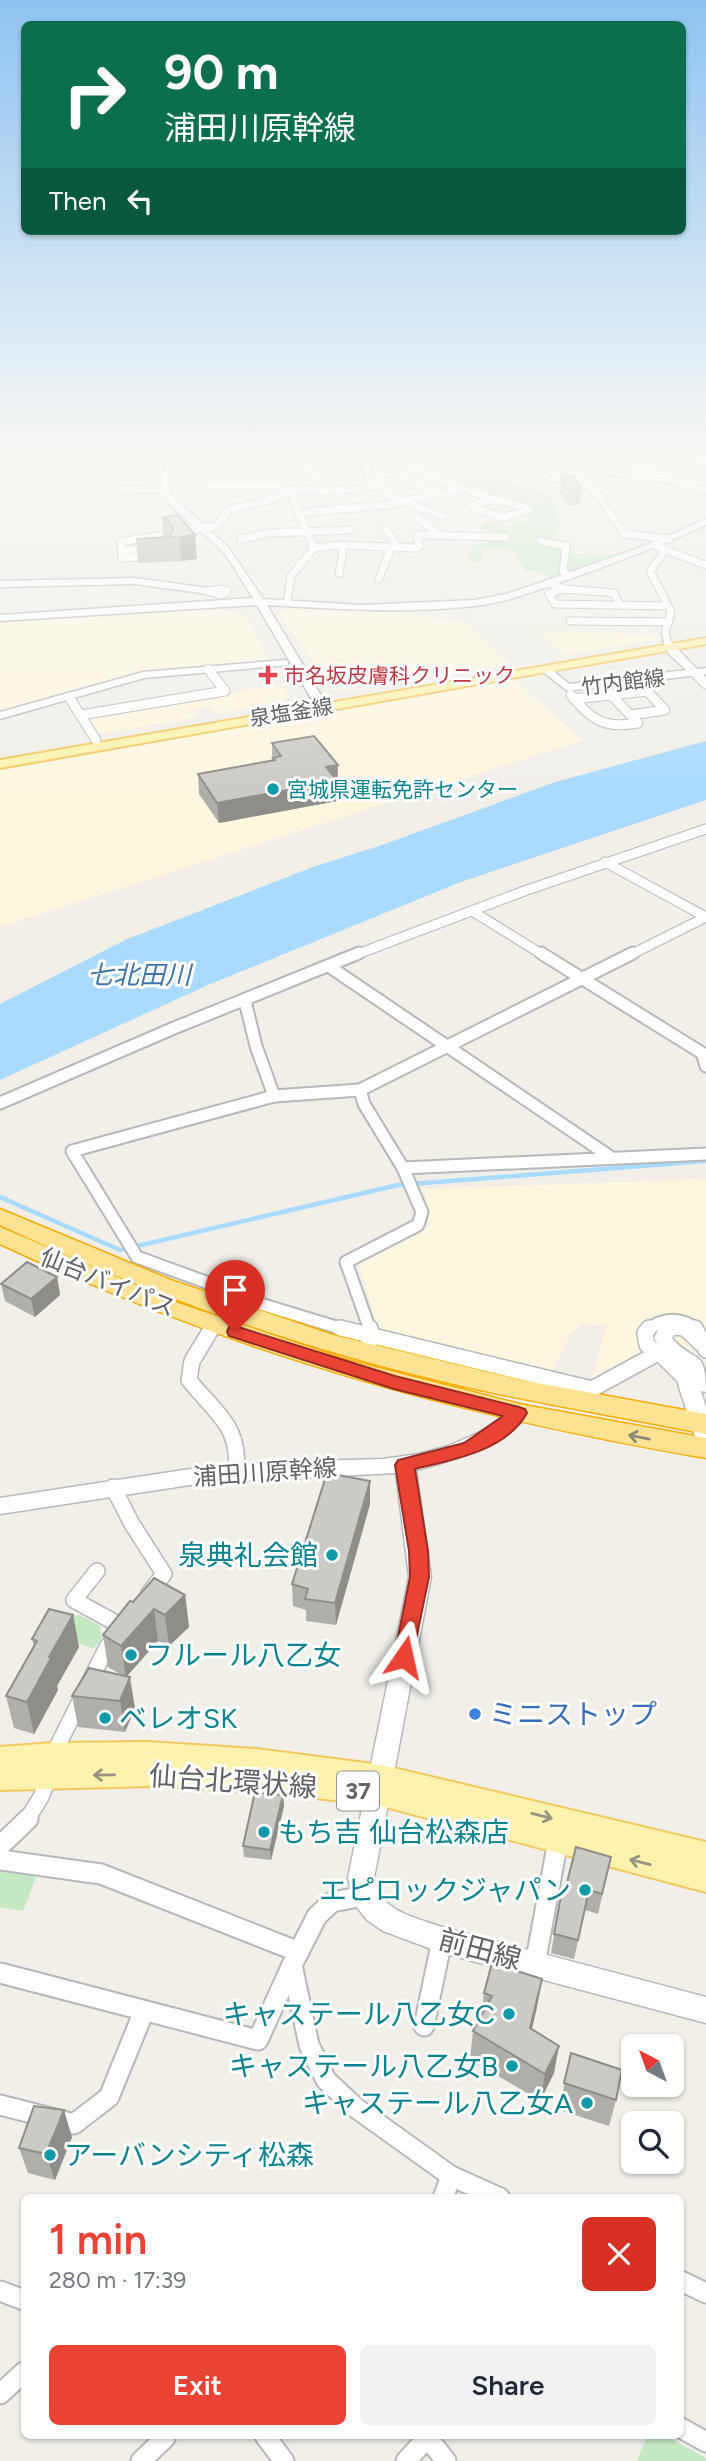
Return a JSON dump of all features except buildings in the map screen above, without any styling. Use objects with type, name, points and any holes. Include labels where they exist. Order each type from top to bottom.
[{"type":"highway","name":"仙台バイパス","points":[[0,1216],[44,1237],[394,1382],[519,1413],[706,1448]]},
{"type":"highway","name":"仙台バイパス","points":[[0,1235],[77,1270],[368,1345],[446,1373],[704,1429]]},
{"type":"main road","points":[[0,757],[669,645],[706,635]]},
{"type":"main road","name":"泉塩釜線","points":[[0,764],[314,705],[546,670],[669,645],[706,641]]},
{"type":"main road","name":"仙台北環状線","points":[[0,1759],[166,1775],[379,1785],[706,1855]]},
{"type":"main road","name":"仙台北環状線","points":[[0,1778],[51,1765]]},
{"type":"main road","name":"仙台北環状線","points":[[379,1785],[558,1841],[706,1879]]},
{"type":"street","points":[[233,563],[284,663],[314,705]]},
{"type":"street","points":[[286,603],[291,576],[302,563]]},
{"type":"street","points":[[339,573],[341,563]]},
{"type":"street","points":[[379,579],[387,563]]},
{"type":"street","points":[[565,563],[564,571],[569,576]]},
{"type":"street","points":[[0,618],[253,601],[362,608],[461,604],[508,597],[609,563]]},
{"type":"street","points":[[654,563],[650,571],[671,612],[666,633],[669,645],[700,672],[706,684]]},
{"type":"street","points":[[0,584],[48,592],[135,581],[208,591]]},
{"type":"street","points":[[549,583],[564,589],[614,593],[620,605]]},
{"type":"street","points":[[564,589],[549,594],[555,604],[668,606]]},
{"type":"street","points":[[48,592],[52,615]]},
{"type":"street","points":[[253,601],[314,705]]},
{"type":"street","points":[[570,621],[669,622]]},
{"type":"street","points":[[0,716],[143,675],[284,663]]},
{"type":"street","points":[[81,715],[225,691],[208,669]]},
{"type":"street","name":"竹内館線","points":[[546,670],[567,688],[700,672]]},
{"type":"street","points":[[631,715],[665,710],[640,679]]},
{"type":"street","points":[[567,688],[574,698],[606,725],[614,727],[638,723],[611,695]]},
{"type":"street","points":[[574,698],[647,691]]},
{"type":"street","points":[[69,697],[96,740]]},
{"type":"street","points":[[0,1103],[245,1001],[472,911],[605,862],[706,829]]},
{"type":"street","points":[[605,862],[706,917]]},
{"type":"street","points":[[472,911],[702,1053],[706,1066]]},
{"type":"street","points":[[236,1471],[239,1457],[234,1433],[188,1380],[192,1361],[219,1308],[225,1289],[137,1257],[72,1151],[274,1096],[360,1090],[706,917]]},
{"type":"street","points":[[330,967],[612,1158]]},
{"type":"street","points":[[245,1001],[256,1046],[274,1096]]},
{"type":"street","points":[[360,1090],[364,1104],[404,1170],[422,1212],[418,1226],[346,1262],[368,1345],[592,1389],[658,1353]]},
{"type":"street","points":[[404,1170],[706,1154]]},
{"type":"street","points":[[704,1429],[682,1371],[670,1359],[647,1345],[645,1333],[649,1327],[662,1321],[687,1322],[699,1332],[705,1347]]},
{"type":"street","points":[[705,1347],[694,1333],[678,1327],[667,1330],[663,1338],[668,1346],[692,1362],[706,1385]]},
{"type":"street","name":"浦田川原幹線","points":[[0,1506],[113,1487],[236,1471],[405,1465],[469,1448],[499,1431],[519,1413]]},
{"type":"street","points":[[0,1973],[258,2040],[317,1916],[332,1902],[364,1896],[361,1878],[420,1577],[405,1465]]},
{"type":"street","points":[[0,1846],[22,1830],[45,1790],[51,1765],[107,1647],[164,1574],[132,1524],[113,1487]]},
{"type":"street","points":[[97,1570],[74,1600],[132,1616]]},
{"type":"street","points":[[535,1964],[558,1841]]},
{"type":"street","points":[[0,1860],[101,1874],[295,1958]]},
{"type":"street","name":"前田線","points":[[364,1896],[376,1911],[392,1922],[442,1940],[706,2010]]},
{"type":"street","points":[[424,2026],[442,1940]]},
{"type":"street","points":[[295,1958],[309,2045],[326,2080],[356,2108],[451,2175],[491,2194]]},
{"type":"street","points":[[0,2105],[74,2124],[109,2097],[144,2011]]},
{"type":"street","points":[[444,2194],[451,2175]]},
{"type":"street","points":[[684,2282],[706,2293]]},
{"type":"street","points":[[0,2291],[21,2299]]},
{"type":"street","points":[[0,2394],[21,2375]]},
{"type":"street","points":[[684,2430],[706,2442]]},
{"type":"street","points":[[141,2461],[163,2439]]},
{"type":"street","points":[[267,2439],[284,2461]]},
{"type":"street","points":[[406,2461],[424,2439]]},
{"type":"street","points":[[428,2439],[446,2461]]},
{"type":"shaded area","points":[[216,608],[246,615],[270,660],[265,663],[163,670],[124,676],[0,714],[0,623]]},
{"type":"shaded area","points":[[295,608],[386,611],[465,622],[511,664],[348,691],[333,689],[279,614]]},
{"type":"shaded area","points":[[537,630],[655,635],[660,639],[565,655]]},
{"type":"shaded area","name":"宮城県運転免許センター","points":[[515,680],[583,740],[0,927],[0,768],[290,718],[303,721],[336,715],[347,709]]},
{"type":"shaded area","points":[[282,684],[289,696],[280,703],[215,714],[210,707],[194,709],[199,717],[98,734],[87,717]]},
{"type":"shaded area","points":[[706,1179],[706,1347],[644,1352],[591,1381],[607,1325],[582,1324],[570,1335],[552,1372],[380,1337],[358,1260],[429,1226],[424,1189]]},
{"type":"green space","points":[[520,563],[597,563],[553,579],[534,570],[525,571]]},
{"type":"green space","points":[[80,1615],[100,1626],[102,1638],[93,1649],[59,1635],[73,1616]]},
{"type":"green space","points":[[0,1870],[38,1872],[23,1911],[0,1907]]},
{"type":"green space","points":[[646,2439],[671,2439],[706,2458],[706,2461],[637,2461]]},
{"type":"water","name":"七北田川","points":[[706,741],[706,800],[461,882],[208,985],[0,1080],[0,1004],[125,940],[313,867],[385,844],[555,782]]},
{"type":"waterway","points":[[0,1197],[120,1250],[398,1185],[706,1161]]},
{"type":"place","name":"市名坂皮膚科クリニック","points":[[268,675]]},
{"type":"place","name":"宮城県運転免許センター","points":[[273,789]]},
{"type":"place","name":"泉典礼会館","points":[[332,1555]]},
{"type":"place","name":"フルール八乙女","points":[[131,1655]]},
{"type":"place","name":"ミニストップ","points":[[475,1714]]},
{"type":"place","name":"ベレオSK","points":[[105,1718]]},
{"type":"place","name":"もち吉 仙台松森店","points":[[264,1832]]},
{"type":"place","name":"エピロックジャパン","points":[[585,1890]]},
{"type":"place","name":"キャステール八乙女C","points":[[509,2014]]},
{"type":"place","name":"キャステール八乙女B","points":[[512,2066]]},
{"type":"place","name":"キャステール八乙女A","points":[[587,2103]]},
{"type":"place","name":"アーバンシティ松森","points":[[50,2155]]},
{"type":"route","points":[[235,1332],[394,1382],[519,1413],[499,1431],[469,1448],[436,1459],[405,1465],[420,1577],[404,1657]]}]
